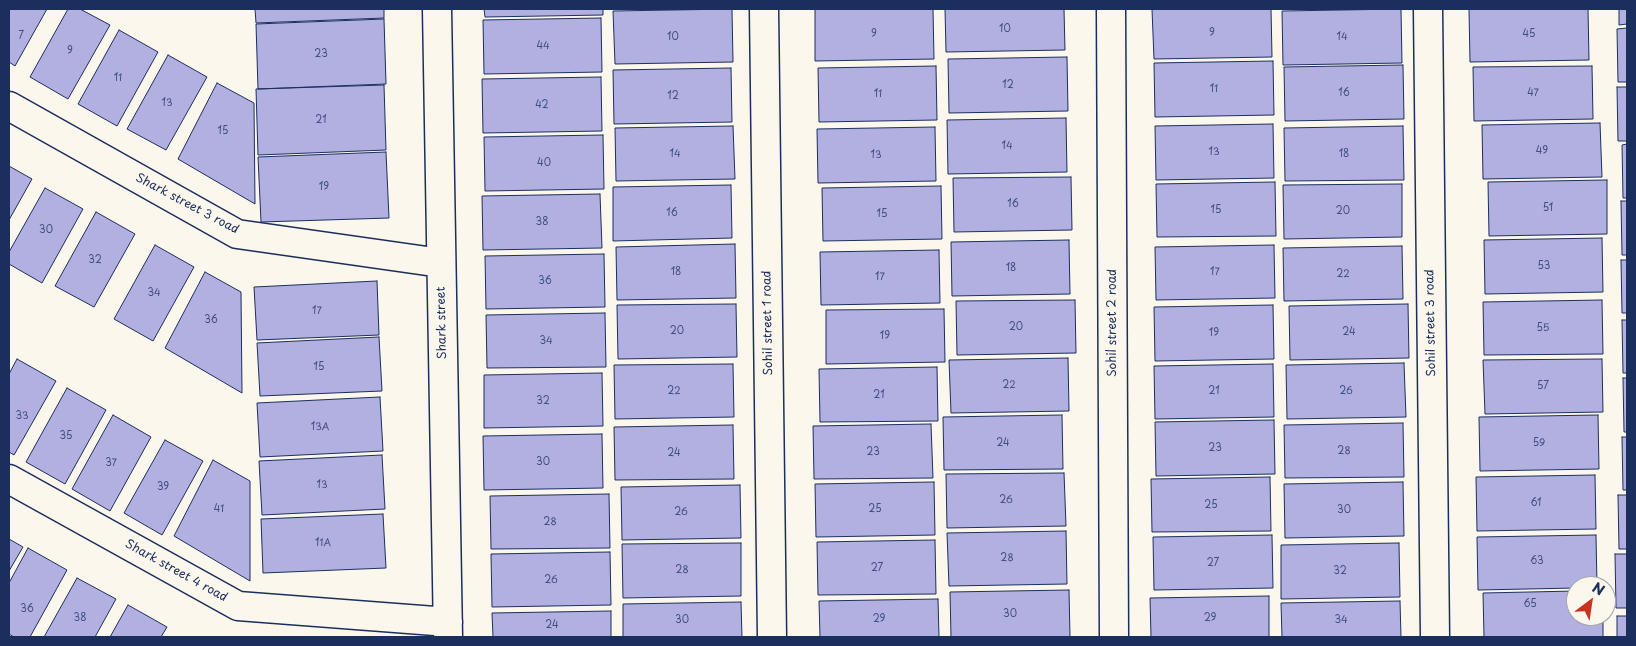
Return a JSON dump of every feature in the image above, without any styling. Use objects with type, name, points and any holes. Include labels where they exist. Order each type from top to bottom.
[{"type":"street","name":"Shark street","points":[[437,9],[448,629]]},
{"type":"street","name":"Sohil street 1 road","points":[[764,9],[772,637]]},
{"type":"street","name":"Sohil street 2 road","points":[[1111,9],[1114,637]]},
{"type":"street","name":"Sohil street 3 road","points":[[1428,9],[1435,637]]},
{"type":"street","name":"Shark street 3 road","points":[[9,106],[237,234],[441,262]]},
{"type":"street","name":"Shark street 4 road","points":[[9,479],[238,606],[448,629]]},
{"type":"building","points":[[9,9],[47,9],[15,66],[9,62]]},
{"type":"building","points":[[68,9],[80,9],[110,25],[68,99],[30,77]]},
{"type":"building","points":[[255,9],[384,9],[384,18],[256,23]]},
{"type":"building","points":[[484,9],[603,9],[603,15],[485,17]]},
{"type":"building","points":[[732,9],[733,62],[615,64],[613,11]]},
{"type":"building","points":[[815,9],[933,9],[934,59],[815,61]]},
{"type":"building","points":[[945,9],[1064,9],[1065,50],[946,52]]},
{"type":"building","points":[[1152,9],[1271,9],[1272,57],[1154,59]]},
{"type":"building","points":[[1401,9],[1402,63],[1283,65],[1282,11]]},
{"type":"building","points":[[1469,9],[1588,9],[1589,60],[1470,62]]},
{"type":"building","points":[[1619,9],[1627,9],[1627,24],[1619,25]]},
{"type":"building","points":[[601,18],[602,72],[484,74],[483,20]]},
{"type":"building","points":[[384,19],[386,84],[258,89],[256,24]]},
{"type":"building","points":[[1627,28],[1627,82],[1618,82],[1617,29]]},
{"type":"building","points":[[119,30],[158,52],[117,126],[78,104]]},
{"type":"building","points":[[168,55],[207,77],[166,150],[127,129]]},
{"type":"building","points":[[1067,57],[1068,111],[949,113],[948,59]]},
{"type":"building","points":[[1273,61],[1274,115],[1155,117],[1154,63]]},
{"type":"building","points":[[1403,65],[1404,119],[1285,121],[1284,67]]},
{"type":"building","points":[[936,66],[937,120],[819,122],[818,68]]},
{"type":"building","points":[[1592,66],[1593,119],[1474,121],[1473,67]]},
{"type":"building","points":[[731,68],[732,122],[614,124],[613,70]]},
{"type":"building","points":[[601,77],[602,131],[483,133],[482,79]]},
{"type":"building","points":[[217,83],[254,103],[255,204],[178,159]]},
{"type":"building","points":[[384,85],[386,150],[258,155],[256,89]]},
{"type":"building","points":[[1617,87],[1627,87],[1627,141],[1618,141]]},
{"type":"building","points":[[1066,118],[1067,172],[948,174],[947,120]]},
{"type":"building","points":[[1600,123],[1602,177],[1483,179],[1482,125]]},
{"type":"building","points":[[1273,124],[1274,178],[1156,180],[1155,126]]},
{"type":"building","points":[[733,126],[735,179],[616,181],[615,128]]},
{"type":"building","points":[[1403,126],[1404,180],[1285,181],[1284,128]]},
{"type":"building","points":[[935,127],[936,181],[818,183],[817,129]]},
{"type":"building","points":[[603,135],[604,189],[485,191],[484,137]]},
{"type":"building","points":[[1627,144],[1627,198],[1623,198],[1622,145]]},
{"type":"building","points":[[386,152],[389,218],[261,222],[258,157]]},
{"type":"building","points":[[9,166],[32,179],[9,220]]},
{"type":"building","points":[[1071,177],[1072,230],[954,232],[953,178]]},
{"type":"building","points":[[1607,180],[1607,234],[1489,236],[1488,182]]},
{"type":"building","points":[[1275,182],[1276,236],[1157,237],[1156,184]]},
{"type":"building","points":[[1402,184],[1402,237],[1284,239],[1283,185]]},
{"type":"building","points":[[731,185],[732,238],[613,241],[613,187]]},
{"type":"building","points":[[941,186],[942,239],[823,241],[822,188]]},
{"type":"building","points":[[45,188],[83,209],[42,283],[9,264],[9,252]]},
{"type":"building","points":[[600,194],[602,248],[483,250],[482,196]]},
{"type":"building","points":[[1621,201],[1627,201],[1627,255],[1622,255]]},
{"type":"building","points":[[96,212],[135,234],[94,307],[55,286]]},
{"type":"building","points":[[1602,238],[1603,292],[1485,294],[1484,240]]},
{"type":"building","points":[[1069,240],[1070,294],[952,296],[951,242]]},
{"type":"building","points":[[735,244],[736,298],[617,300],[616,247]]},
{"type":"building","points":[[155,245],[194,267],[153,341],[114,319]]},
{"type":"building","points":[[1274,245],[1275,298],[1156,300],[1155,247]]},
{"type":"building","points":[[1402,246],[1403,299],[1284,301],[1283,248]]},
{"type":"building","points":[[939,250],[940,303],[821,305],[820,252]]},
{"type":"building","points":[[604,254],[605,307],[486,309],[485,256]]},
{"type":"building","points":[[1621,260],[1627,260],[1627,313],[1622,313]]},
{"type":"building","points":[[205,272],[241,292],[242,393],[165,348]]},
{"type":"building","points":[[377,281],[379,335],[257,340],[254,287]]},
{"type":"building","points":[[1075,300],[1076,353],[957,355],[956,301]]},
{"type":"building","points":[[1602,300],[1603,354],[1484,355],[1483,302]]},
{"type":"building","points":[[736,304],[737,357],[618,359],[617,305]]},
{"type":"building","points":[[1408,304],[1409,358],[1290,360],[1289,306]]},
{"type":"building","points":[[1273,305],[1274,359],[1155,361],[1154,307]]},
{"type":"building","points":[[944,309],[945,362],[826,364],[826,310]]},
{"type":"building","points":[[605,313],[606,367],[487,368],[486,315]]},
{"type":"building","points":[[1622,320],[1627,320],[1627,373],[1623,373]]},
{"type":"building","points":[[379,337],[382,391],[260,396],[257,343]]},
{"type":"building","points":[[1068,358],[1069,411],[951,413],[949,360]]},
{"type":"building","points":[[17,359],[56,381],[14,455],[9,452],[9,374]]},
{"type":"building","points":[[1602,359],[1603,412],[1485,414],[1483,360]]},
{"type":"building","points":[[1404,363],[1406,417],[1287,419],[1286,365]]},
{"type":"building","points":[[733,364],[734,417],[615,419],[614,365]]},
{"type":"building","points":[[1273,364],[1274,417],[1155,419],[1154,366]]},
{"type":"building","points":[[937,367],[938,421],[820,422],[819,369]]},
{"type":"building","points":[[602,373],[603,426],[484,428],[484,375]]},
{"type":"building","points":[[1623,378],[1627,378],[1627,432],[1624,432]]},
{"type":"building","points":[[67,388],[106,410],[65,484],[26,462]]},
{"type":"building","points":[[380,397],[383,451],[260,457],[257,403]]},
{"type":"building","points":[[113,415],[151,437],[110,511],[72,489]]},
{"type":"building","points":[[1062,415],[1063,469],[944,470],[943,417]]},
{"type":"building","points":[[1598,415],[1599,469],[1480,471],[1479,417]]},
{"type":"building","points":[[1274,420],[1275,474],[1156,476],[1155,422]]},
{"type":"building","points":[[1403,423],[1404,477],[1285,478],[1284,425]]},
{"type":"building","points":[[931,424],[933,478],[814,479],[813,426]]},
{"type":"building","points":[[733,425],[734,479],[615,480],[614,427]]},
{"type":"building","points":[[602,434],[603,488],[484,490],[483,436]]},
{"type":"building","points":[[1622,437],[1627,437],[1627,490],[1623,490]]},
{"type":"building","points":[[165,440],[203,461],[162,535],[124,513]]},
{"type":"building","points":[[382,455],[385,509],[262,515],[259,461]]},
{"type":"building","points":[[213,460],[250,481],[250,581],[174,536]]},
{"type":"building","points":[[1064,473],[1066,526],[947,528],[946,474]]},
{"type":"building","points":[[1595,475],[1596,529],[1477,531],[1476,477]]},
{"type":"building","points":[[1270,477],[1271,531],[1152,532],[1151,479]]},
{"type":"building","points":[[934,482],[935,535],[816,537],[815,484]]},
{"type":"building","points":[[1403,482],[1404,536],[1285,538],[1284,484]]},
{"type":"building","points":[[740,485],[741,538],[622,540],[621,487]]},
{"type":"building","points":[[609,494],[610,548],[491,549],[490,496]]},
{"type":"building","points":[[1618,495],[1627,495],[1627,549],[1619,549]]},
{"type":"building","points":[[383,514],[386,568],[263,573],[261,519]]},
{"type":"building","points":[[1066,531],[1067,584],[949,586],[947,533]]},
{"type":"building","points":[[1272,535],[1273,588],[1154,590],[1153,537]]},
{"type":"building","points":[[1596,535],[1597,576],[1566,576],[1566,588],[1478,590],[1477,537]]},
{"type":"building","points":[[9,539],[23,547],[9,571]]},
{"type":"building","points":[[935,540],[936,594],[818,595],[817,542]]},
{"type":"building","points":[[741,543],[741,596],[623,598],[622,544]]},
{"type":"building","points":[[1399,543],[1400,597],[1281,599],[1281,545]]},
{"type":"building","points":[[28,548],[67,570],[30,637],[14,637],[9,634],[9,583]]},
{"type":"building","points":[[610,552],[611,605],[492,607],[491,554]]},
{"type":"building","points":[[1615,554],[1627,554],[1627,608],[1616,608]]},
{"type":"building","points":[[77,578],[116,599],[95,637],[44,637]]},
{"type":"building","points":[[1069,590],[1070,637],[951,637],[950,592]]},
{"type":"building","points":[[1566,591],[1566,626],[1603,626],[1603,637],[1484,637],[1483,593]]},
{"type":"building","points":[[1269,596],[1269,637],[1151,637],[1150,598]]},
{"type":"building","points":[[938,599],[939,637],[820,637],[819,601]]},
{"type":"building","points":[[1400,601],[1401,637],[1282,637],[1281,603]]},
{"type":"building","points":[[741,602],[742,637],[623,637],[623,604]]},
{"type":"building","points":[[128,605],[167,627],[161,637],[110,637]]},
{"type":"building","points":[[611,611],[611,637],[493,637],[492,613]]},
{"type":"building","points":[[1617,616],[1627,616],[1627,637],[1617,637]]}]
